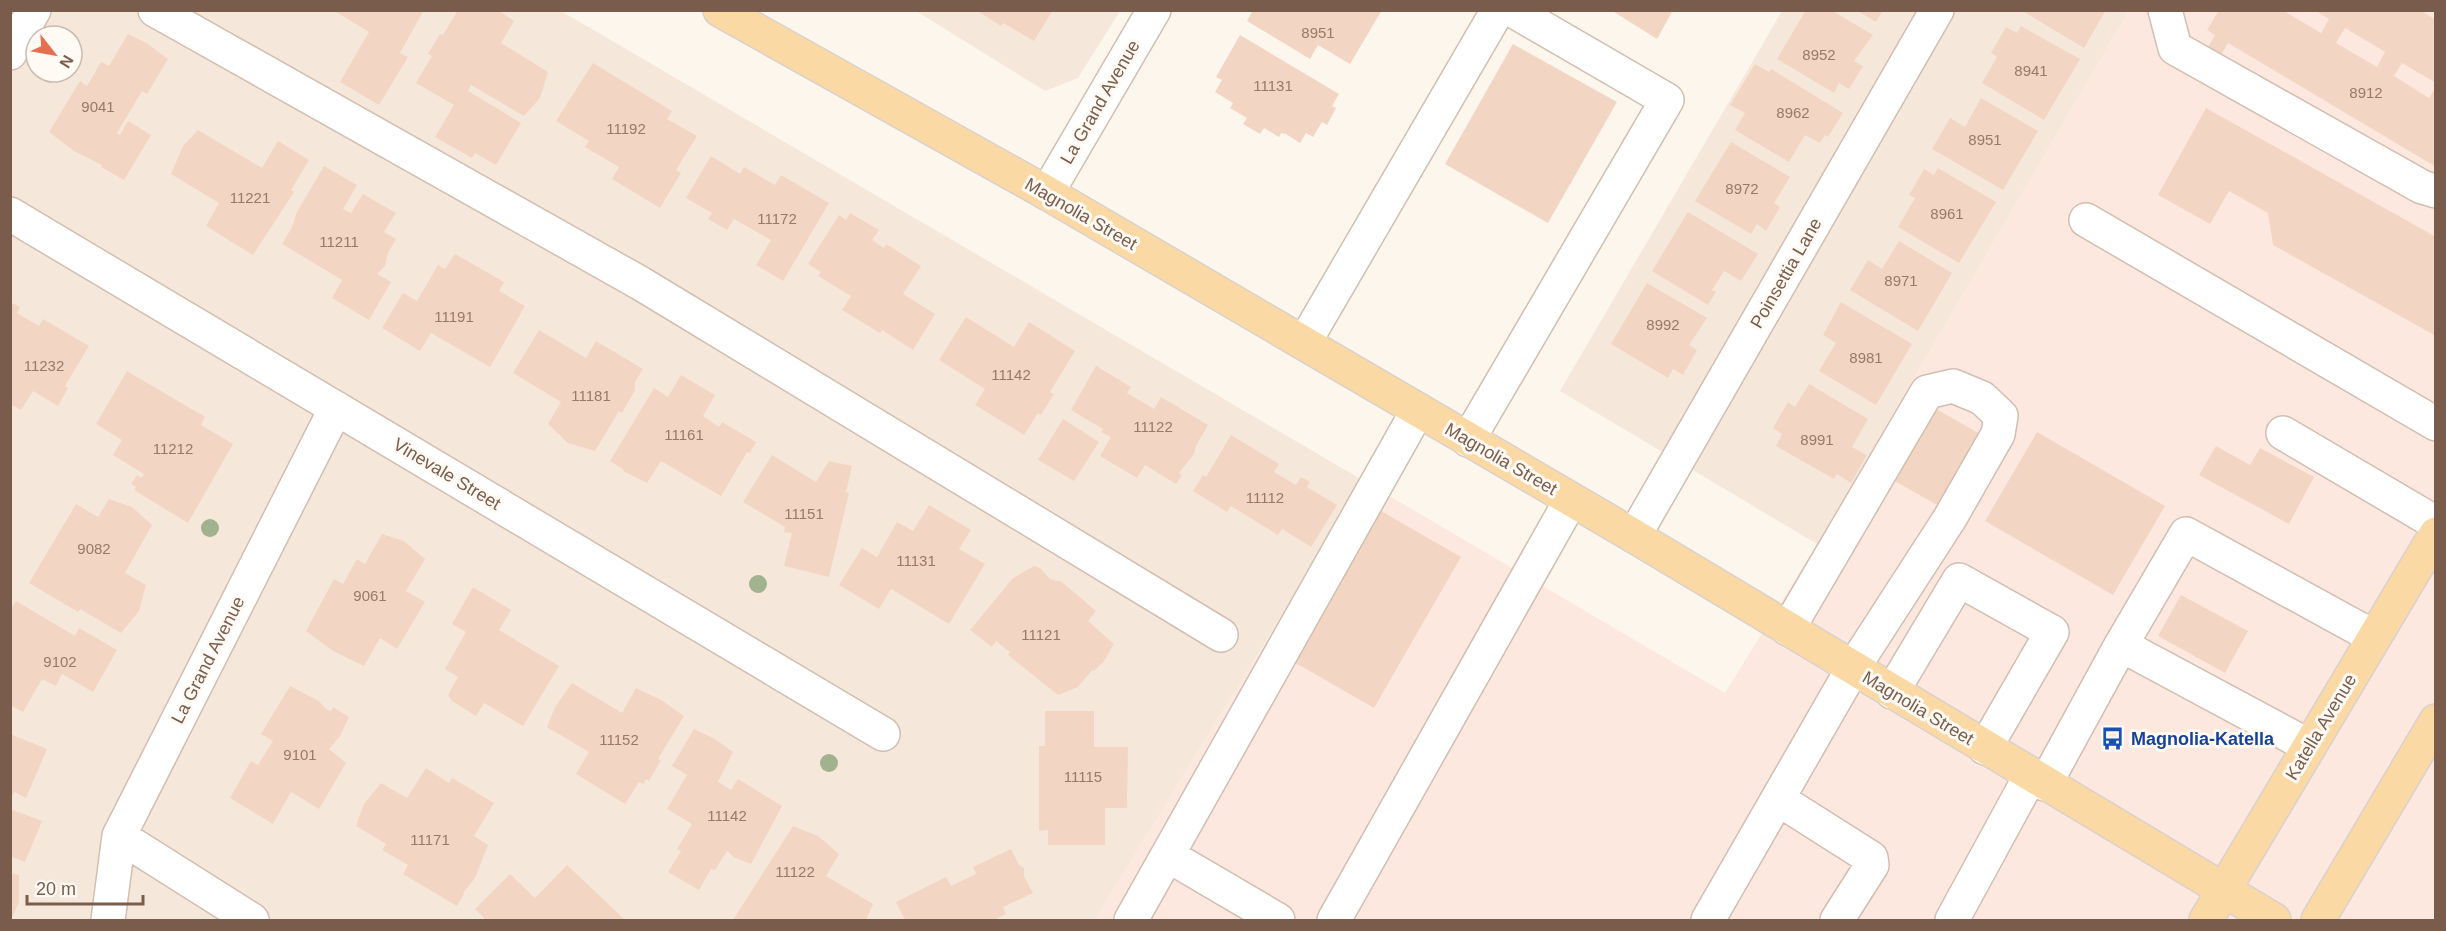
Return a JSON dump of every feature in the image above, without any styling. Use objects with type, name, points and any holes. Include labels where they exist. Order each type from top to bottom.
[{"type":"main road","name":"Magnolia Street","points":[[720,10],[1047,193],[1634,536],[2274,921]]},
{"type":"main road","name":"Katella Avenue","points":[[2206,921],[2436,534]]},
{"type":"main road","points":[[2318,921],[2436,721]]},
{"type":"street","points":[[10,53],[34,10]]},
{"type":"street","points":[[155,10],[640,283],[1221,635]]},
{"type":"street","name":"La Grand Avenue","points":[[1047,193],[1154,10]]},
{"type":"street","points":[[1304,343],[1497,10]]},
{"type":"street","points":[[1468,440],[1667,100],[1512,10]]},
{"type":"street","name":"Poinsettia Lane","points":[[1634,536],[1937,10]]},
{"type":"street","points":[[2165,10],[2175,48],[2422,187],[2436,191]]},
{"type":"street","name":"Vinevale Street","points":[[10,214],[883,734]]},
{"type":"street","points":[[2086,220],[2436,424]]},
{"type":"street","points":[[1708,921],[1853,668],[1950,518],[1998,434],[2001,416],[1982,398],[1953,386],[1927,392],[1788,629]]},
{"type":"street","name":"La Grand Avenue","points":[[108,921],[118,836],[336,408]]},
{"type":"street","points":[[1131,921],[1418,410]]},
{"type":"street","points":[[2283,433],[2436,523]]},
{"type":"street","points":[[1334,921],[1571,500]]},
{"type":"street","points":[[1952,921],[2121,645],[2186,534],[2374,637]]},
{"type":"street","points":[[1892,692],[1959,580],[2052,632],[1985,748]]},
{"type":"street","points":[[2121,645],[2309,746]]},
{"type":"street","points":[[1778,799],[1871,858],[1872,865],[1837,921]]},
{"type":"street","points":[[118,836],[252,921]]},
{"type":"street","points":[[1169,856],[1278,921]]},
{"type":"shaded area","points":[[10,11],[561,11],[1364,481],[1095,920],[11,920]]},
{"type":"shaded area","points":[[916,11],[1120,11],[1078,78],[1045,91]]},
{"type":"shaded area","points":[[1782,11],[2129,11],[1817,544],[1560,391]]},
{"type":"shaded area","points":[[2129,11],[2435,11],[2435,920],[1095,920],[1364,481],[1725,693],[1817,544]]},
{"type":"building","points":[[333,10],[424,10],[400,53],[408,57],[379,105],[340,82],[369,32]]},
{"type":"building","points":[[458,10],[498,10],[514,21],[501,43],[548,72],[540,98],[524,116],[471,85],[468,91],[521,123],[496,165],[475,153],[472,158],[435,137],[454,105],[416,83],[432,56],[428,54]]},
{"type":"building","points":[[976,10],[1053,10],[1034,41],[1003,23],[1001,26]]},
{"type":"building","points":[[1253,10],[1382,10],[1350,64],[1318,45],[1310,59],[1247,21]]},
{"type":"building","points":[[1611,10],[1673,10],[1657,39]]},
{"type":"building","points":[[1806,10],[1831,10],[1873,35],[1854,61],[1863,66],[1849,89],[1839,83],[1834,93],[1777,59]]},
{"type":"building","points":[[1856,10],[1883,10],[1876,22]]},
{"type":"building","points":[[2021,10],[2106,10],[2084,48]]},
{"type":"building","points":[[2219,10],[2282,10],[2321,33],[2329,19],[2314,10],[2420,10],[2436,20],[2436,83],[2402,63],[2394,76],[2429,98],[2436,87],[2436,167],[2228,43],[2221,55],[2208,47],[2215,35],[2207,30]],"holes":[[[2345,28],[2385,52],[2377,67],[2336,43]]]},
{"type":"building","points":[[2021,26],[2080,59],[2044,120],[1982,83],[1997,57],[1991,53],[2006,27],[2017,33]]},
{"type":"building","points":[[128,34],[148,44],[168,59],[147,94],[142,91],[117,133],[120,135],[128,121],[151,135],[124,180],[101,167],[102,165],[74,151],[49,132],[78,84],[87,86],[101,62],[109,66]]},
{"type":"building","points":[[1240,35],[1339,94],[1332,106],[1336,108],[1327,125],[1322,122],[1313,137],[1306,133],[1300,143],[1286,134],[1281,133],[1279,137],[1264,128],[1260,134],[1243,124],[1247,118],[1230,108],[1233,103],[1215,92],[1222,80],[1216,77]]},
{"type":"building","points":[[1513,44],[1617,102],[1548,223],[1445,164]]},
{"type":"building","points":[[593,63],[672,111],[667,119],[697,136],[676,170],[681,173],[660,208],[612,179],[619,167],[585,147],[589,141],[556,121]]},
{"type":"building","points":[[1755,64],[1769,72],[1771,69],[1843,113],[1828,137],[1825,135],[1820,143],[1805,135],[1789,162],[1735,130],[1745,113],[1730,105]]},
{"type":"building","points":[[1981,98],[2038,131],[2003,190],[1932,149],[1950,118],[1965,127]]},
{"type":"building","points":[[2206,108],[2436,237],[2436,336],[2273,245],[2268,213],[2229,191],[2210,224],[2158,195]]},
{"type":"building","points":[[198,130],[262,168],[278,141],[309,160],[291,190],[294,192],[253,255],[206,226],[219,203],[171,174],[183,146]]},
{"type":"building","points":[[1731,142],[1790,177],[1774,203],[1780,207],[1766,231],[1757,224],[1751,234],[1695,201]]},
{"type":"building","points":[[711,156],[740,174],[744,167],[775,185],[781,175],[829,203],[783,281],[756,265],[771,240],[734,219],[727,230],[708,219],[712,213],[686,198]]},
{"type":"building","points":[[324,166],[357,185],[343,209],[351,213],[363,194],[396,213],[384,232],[396,239],[388,253],[385,266],[377,274],[391,282],[369,320],[332,298],[342,280],[282,244],[292,227],[297,212]]},
{"type":"building","points":[[1938,168],[1996,202],[1959,263],[1898,227],[1915,198],[1909,195],[1924,169],[1934,175]]},
{"type":"building","points":[[1688,212],[1758,254],[1741,281],[1724,271],[1712,290],[1716,292],[1708,305],[1652,271]]},
{"type":"building","points":[[850,213],[879,230],[872,240],[884,248],[886,244],[921,266],[903,294],[935,314],[913,350],[882,330],[880,333],[842,310],[851,296],[818,276],[821,272],[808,264],[839,215],[846,220]]},
{"type":"building","points":[[1899,241],[1952,273],[1918,331],[1850,290],[1868,260],[1882,269]]},
{"type":"building","points":[[455,254],[504,282],[499,291],[525,306],[490,367],[431,333],[420,351],[382,328],[403,293],[417,301],[438,265],[445,269]]},
{"type":"building","points":[[1647,283],[1707,318],[1689,345],[1697,350],[1683,375],[1673,369],[1668,378],[1611,344]]},
{"type":"building","points":[[10,302],[20,307],[17,313],[39,326],[43,319],[89,346],[65,386],[68,388],[58,406],[33,391],[21,410],[10,404]]},
{"type":"building","points":[[1841,302],[1912,344],[1876,405],[1819,371],[1836,343],[1823,335]]},
{"type":"building","points":[[966,317],[1014,347],[1029,322],[1075,351],[1050,392],[1054,394],[1041,415],[1038,413],[1024,435],[975,405],[985,389],[939,360]]},
{"type":"building","points":[[539,330],[586,358],[596,341],[643,369],[635,382],[635,390],[622,413],[619,411],[595,451],[568,443],[548,424],[561,402],[513,373]]},
{"type":"building","points":[[1096,366],[1131,387],[1127,393],[1154,409],[1161,397],[1208,425],[1194,454],[1179,473],[1182,475],[1176,484],[1145,465],[1137,478],[1100,456],[1111,437],[1101,432],[1103,429],[1071,410]]},
{"type":"building","points":[[127,371],[205,417],[201,425],[233,444],[188,523],[134,490],[136,487],[131,484],[137,475],[141,478],[144,474],[113,455],[122,440],[96,424]]},
{"type":"building","points":[[681,375],[715,395],[703,416],[719,427],[722,422],[756,442],[750,453],[747,452],[721,496],[661,461],[647,483],[623,471],[610,461],[654,388],[668,397]]},
{"type":"building","points":[[1809,384],[1868,419],[1852,447],[1867,455],[1851,483],[1837,474],[1834,479],[1776,446],[1782,434],[1773,428],[1788,402],[1795,407]]},
{"type":"building","points":[[1931,406],[1989,439],[1948,511],[1889,478]]},
{"type":"building","points":[[1063,419],[1099,442],[1074,481],[1038,460]]},
{"type":"building","points":[[2037,432],[2165,506],[2113,595],[1985,521]]},
{"type":"building","points":[[1231,435],[1279,464],[1274,472],[1296,485],[1301,477],[1310,482],[1307,487],[1337,505],[1311,547],[1282,529],[1278,535],[1231,506],[1227,512],[1193,491],[1203,475],[1206,477]]},
{"type":"building","points":[[2216,446],[2250,465],[2260,448],[2314,477],[2289,524],[2199,475]]},
{"type":"building","points":[[772,455],[816,482],[829,461],[852,466],[846,492],[849,493],[829,577],[784,566],[792,533],[784,532],[785,527],[743,502]]},
{"type":"building","points":[[109,499],[132,507],[152,525],[125,573],[146,585],[139,611],[121,633],[80,609],[78,612],[29,583],[76,504],[98,517]]},
{"type":"building","points":[[929,505],[971,530],[959,549],[985,564],[949,624],[891,589],[879,609],[839,585],[862,548],[877,557],[897,522],[913,531]]},
{"type":"building","points":[[1381,511],[1461,557],[1374,708],[1294,662]]},
{"type":"building","points":[[382,534],[404,541],[425,559],[406,591],[425,602],[397,649],[380,638],[364,666],[333,651],[306,631],[334,579],[343,584],[357,559],[365,564]]},
{"type":"building","points":[[1034,566],[1040,568],[1050,579],[1062,582],[1096,611],[1088,621],[1114,644],[1104,661],[1094,671],[1092,670],[1078,687],[1058,695],[1008,655],[1010,652],[996,641],[992,647],[970,630],[1013,578]]},
{"type":"building","points":[[473,587],[511,610],[499,630],[559,666],[523,726],[484,703],[476,716],[452,701],[448,695],[458,677],[445,669],[466,632],[452,624]]},
{"type":"building","points":[[2181,595],[2248,631],[2225,673],[2158,636]]},
{"type":"building","points":[[16,601],[75,636],[79,628],[117,650],[93,692],[62,674],[56,686],[42,679],[23,712],[10,705],[10,611]]},
{"type":"building","points":[[572,683],[622,713],[636,688],[661,700],[684,716],[658,759],[661,760],[649,781],[646,779],[643,784],[639,782],[625,804],[576,774],[589,752],[547,727],[555,707]]},
{"type":"building","points":[[290,686],[319,701],[326,709],[331,711],[333,707],[349,717],[340,736],[329,749],[346,763],[319,809],[291,792],[273,824],[230,798],[251,761],[258,765],[273,741],[261,734]]},
{"type":"building","points":[[1045,711],[1094,711],[1094,747],[1128,747],[1127,808],[1105,808],[1105,845],[1048,845],[1048,830],[1039,831],[1039,746],[1045,746]]},
{"type":"building","points":[[694,729],[715,739],[733,752],[718,782],[731,790],[738,779],[782,806],[751,864],[734,857],[727,851],[715,870],[711,869],[699,890],[668,872],[681,851],[677,849],[692,824],[667,809],[687,775],[672,766]]},
{"type":"building","points":[[10,734],[47,749],[26,798],[14,792],[11,800]]},
{"type":"building","points":[[426,768],[449,783],[452,778],[494,803],[474,836],[488,845],[475,878],[463,893],[457,906],[403,874],[408,865],[382,850],[386,844],[356,826],[364,804],[381,783],[407,798]]},
{"type":"building","points":[[10,809],[42,821],[25,862],[10,856]]},
{"type":"building","points":[[793,826],[818,836],[839,854],[826,876],[873,904],[866,920],[733,920]]},
{"type":"building","points":[[1011,849],[1019,865],[1024,868],[1024,876],[1033,893],[1003,907],[1006,914],[994,920],[905,920],[896,902],[946,877],[951,886],[976,874],[973,867]]},
{"type":"building","points":[[567,865],[625,920],[486,920],[475,909],[510,874],[535,898]]},
{"type":"building","points":[[10,873],[19,875],[19,902],[11,920]]},
{"type":"place","name":"Magnolia-Katella","points":[[2113,739]]}]
